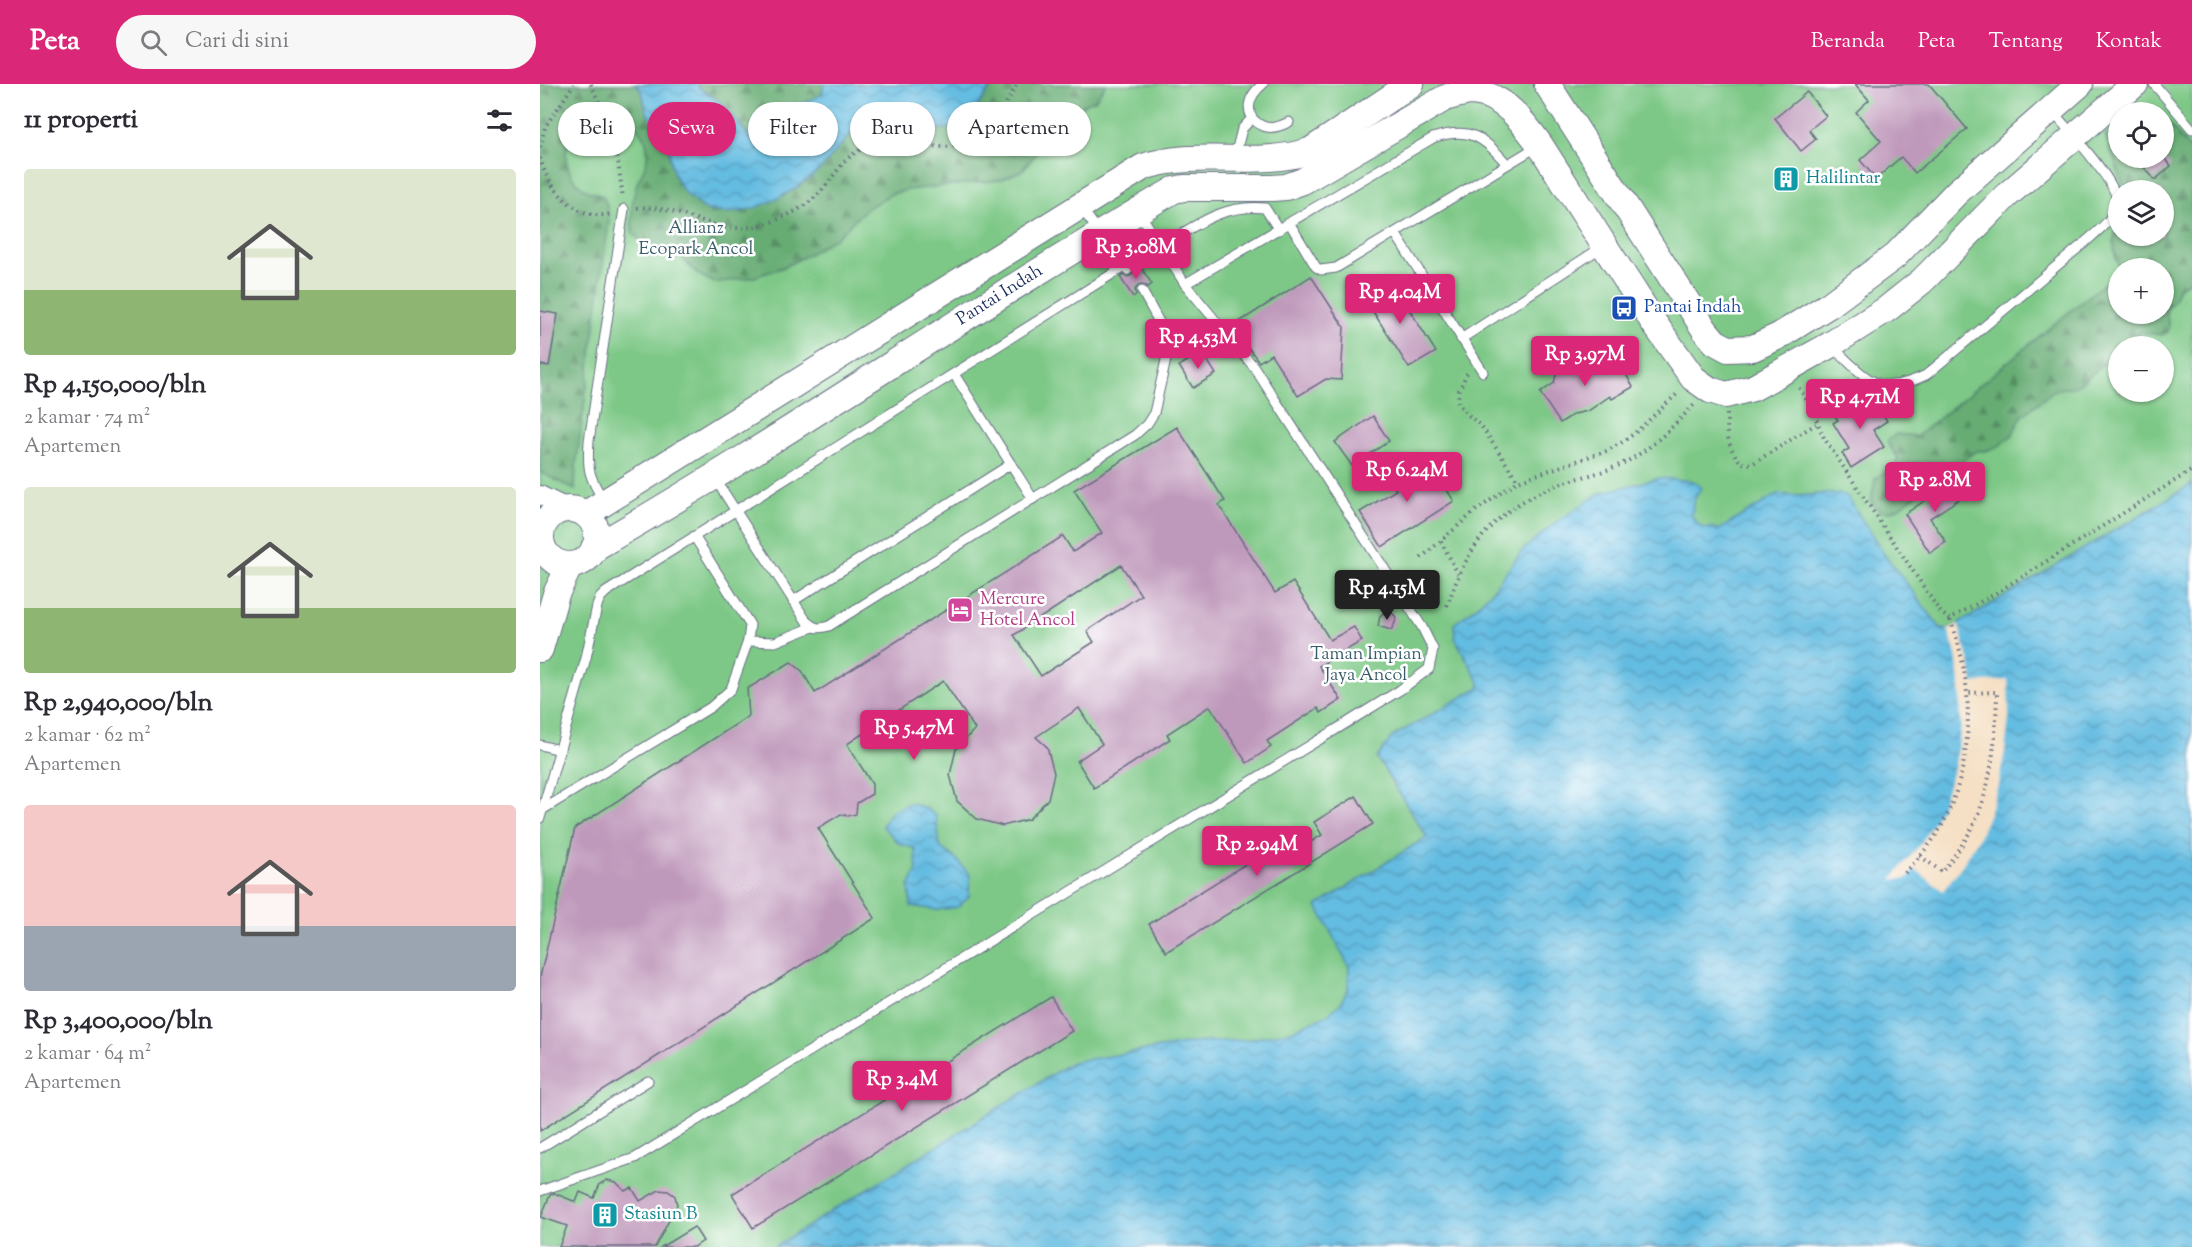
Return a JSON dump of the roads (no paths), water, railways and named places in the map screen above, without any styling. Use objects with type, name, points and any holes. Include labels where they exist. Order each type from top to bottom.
[{"type":"street","name":"Pantai Indah","points":[[586,508],[1143,167],[1163,160],[1291,157],[1310,151],[1412,84]]},
{"type":"street","points":[[1547,84],[1705,330],[1715,342],[1728,349],[1753,348],[1766,343],[1866,280],[1895,256],[1957,192],[2080,84]]},
{"type":"street","points":[[1830,345],[1887,309],[1922,280],[2006,196],[2134,84]]},
{"type":"street","name":"Pantai Indah","points":[[594,549],[714,477],[1099,234],[1174,190],[1286,187],[1303,181],[1445,98],[1471,92],[1484,95],[1521,119],[1654,323],[1710,388],[1753,388],[1830,345]]},
{"type":"street","points":[[540,495],[586,508],[596,530],[597,539],[588,557],[570,565],[559,564],[542,553],[540,534],[544,522],[554,512],[586,508]]},
{"type":"street","points":[[540,649],[561,579],[570,565]]},
{"type":"lane","points":[[1263,84],[1252,94],[1249,103],[1252,118],[1264,127],[1272,128],[1289,122]]},
{"type":"lane","points":[[2154,84],[2192,129]]},
{"type":"lane","points":[[1830,345],[1871,381],[1892,388],[1909,384],[1926,375],[2083,244],[2112,214],[2117,201],[2112,185],[2050,109]]},
{"type":"lane","points":[[1235,158],[1242,129],[1252,118]]},
{"type":"lane","points":[[1185,284],[1290,224],[1417,146],[1447,134],[1461,132],[1484,140],[1508,164]]},
{"type":"lane","points":[[1290,224],[1316,267],[1322,270],[1336,268],[1540,145]]},
{"type":"lane","points":[[541,814],[586,658],[600,598],[735,510],[1127,268],[1079,206]]},
{"type":"lane","points":[[1161,246],[1222,211],[1249,206],[1265,208],[1279,230]]},
{"type":"lane","points":[[586,508],[591,480],[588,469],[589,441],[624,209]]},
{"type":"lane","points":[[540,1191],[634,1158],[1350,721],[1429,669],[1433,649],[1410,608],[1254,367],[1185,284],[1138,211]]},
{"type":"lane","points":[[1395,233],[1483,372]]},
{"type":"lane","points":[[1461,339],[1604,246]]},
{"type":"lane","points":[[714,477],[793,601],[813,627],[819,629],[830,626],[1135,435],[1147,424],[1154,413],[1170,342],[1142,291]]},
{"type":"lane","points":[[954,374],[1033,499]]},
{"type":"lane","points":[[793,601],[1011,464]]},
{"type":"lane","points":[[541,814],[718,702],[730,689],[748,641],[750,625],[694,536]]},
{"type":"lane","points":[[748,641],[775,642],[813,627]]},
{"type":"lane","points":[[540,745],[560,750]]},
{"type":"lane","points":[[540,1148],[648,1081]]},
{"type":"water","points":[[636,84],[698,84],[699,88],[720,102],[647,102],[647,110],[642,92]]},
{"type":"water","points":[[824,84],[993,84],[980,102],[947,102],[947,128],[935,128],[935,102],[850,102],[850,135],[838,148],[838,102],[806,102],[822,94]]},
{"type":"water","points":[[736,120],[748,136],[748,156],[832,156],[819,170],[796,188],[767,203],[737,212],[708,210],[687,195],[674,175],[670,156],[736,156]]},
{"type":"water","points":[[1659,478],[1693,481],[1701,487],[1693,503],[1692,517],[1702,528],[1715,528],[1717,531],[1778,494],[1796,496],[1832,493],[1847,496],[1884,554],[1942,630],[1958,624],[2192,484],[2192,1247],[774,1247],[1072,1062],[1192,1043],[1246,1040],[1291,1031],[1327,1015],[1340,1004],[1348,989],[1349,967],[1317,906],[1427,837],[1377,758],[1392,737],[1481,686],[1455,638],[1454,624],[1492,591],[1522,551],[1555,523],[1600,493]]},
{"type":"water","points":[[910,803],[925,808],[936,816],[940,847],[956,859],[970,875],[969,896],[958,907],[937,910],[911,906],[909,887],[917,870],[915,848],[900,844],[882,826],[891,811]]},
{"type":"place","name":"Halilintar","points":[[1786,179]]},
{"type":"place","name":"Pantai Indah","points":[[1624,308]]},
{"type":"place","name":"Mercure Hotel Ancol","points":[[960,610]]},
{"type":"place","name":"Stasiun B","points":[[605,1215]]},
{"type":"park label","name":"Allianz Ecopark Ancol","points":[[696,239]]},
{"type":"park label","name":"Taman Impian Jaya Ancol","points":[[1366,665]]}]
